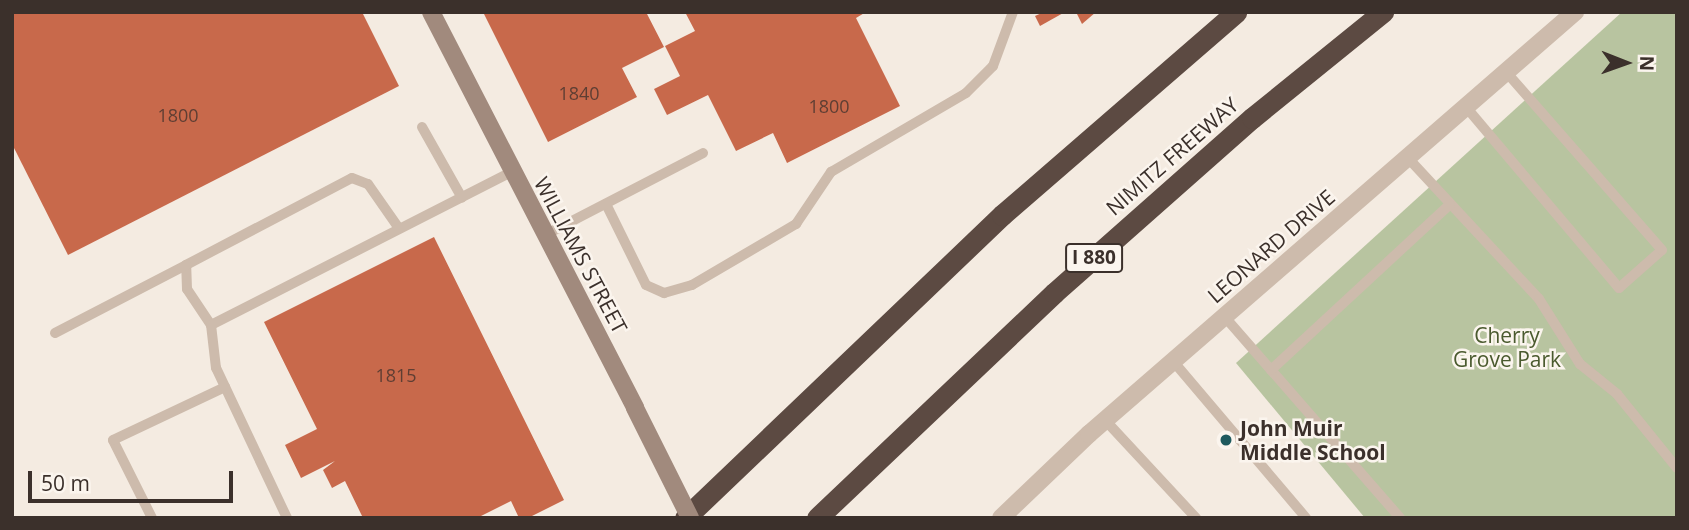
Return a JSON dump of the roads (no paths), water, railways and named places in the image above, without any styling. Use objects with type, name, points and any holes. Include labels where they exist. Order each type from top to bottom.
[{"type":"highway","points":[[688,518],[941,271],[1236,12]]},
{"type":"highway","name":"NIMITZ FREEWAY","points":[[817,518],[1054,293],[1252,118],[1382,12]]},
{"type":"street","name":"WILLIAMS STREET","points":[[431,12],[635,408],[688,518]]},
{"type":"street","name":"LEONARD DRIVE","points":[[1001,518],[1105,420],[1575,12]]},
{"type":"lane","points":[[606,204],[646,285],[664,293],[692,285],[796,225],[809,211],[821,181],[831,172],[966,93],[993,66],[1013,12]]},
{"type":"lane","points":[[1466,107],[1619,289],[1661,250],[1506,72]]},
{"type":"lane","points":[[422,127],[462,198]]},
{"type":"lane","points":[[545,235],[703,153]]},
{"type":"lane","points":[[1408,158],[1539,299],[1580,364],[1617,394],[1677,468]]},
{"type":"lane","points":[[211,325],[398,227],[512,172]]},
{"type":"lane","points":[[55,332],[352,178],[368,184],[398,227]]},
{"type":"lane","points":[[1271,370],[1450,204]]},
{"type":"lane","points":[[186,265],[187,289],[211,325],[216,368],[287,518]]},
{"type":"lane","points":[[1224,316],[1401,518]]},
{"type":"lane","points":[[1172,361],[1306,518]]},
{"type":"lane","points":[[152,518],[113,440],[225,387]]},
{"type":"lane","points":[[1105,420],[1196,518]]},
{"type":"place","name":"John Muir Middle School","points":[[1226,440]]},
{"type":"park label","name":"Cherry Grove Park","points":[[1507,347]]}]
